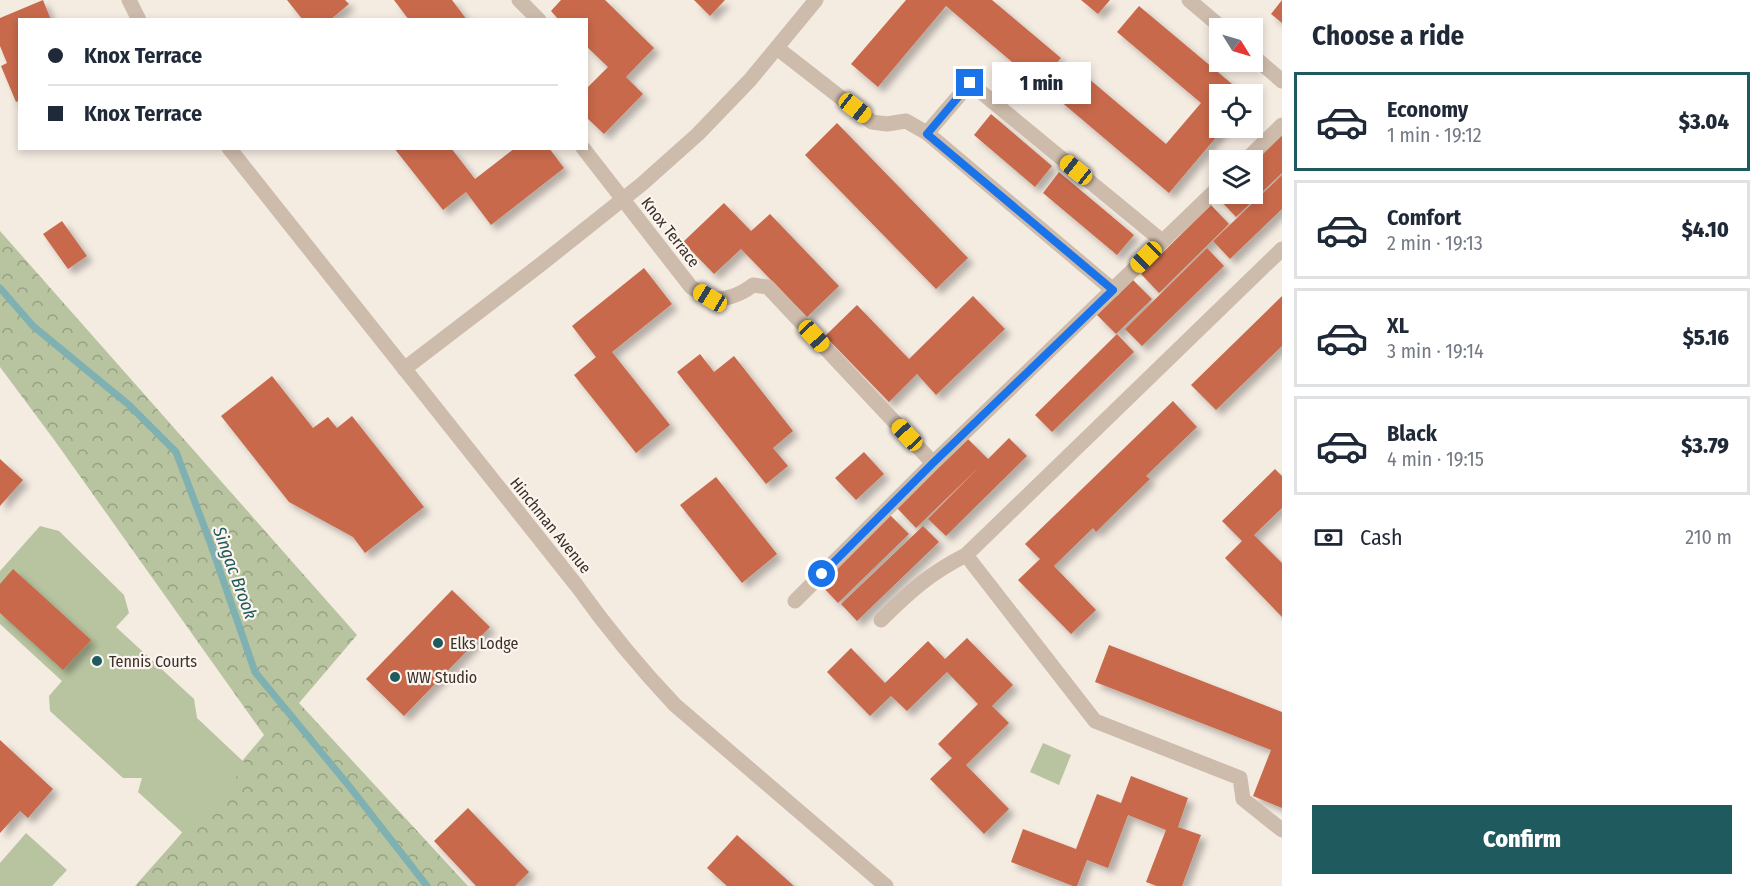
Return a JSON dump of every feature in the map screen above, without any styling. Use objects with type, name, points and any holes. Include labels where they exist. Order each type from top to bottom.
[{"type":"street","points":[[129,0],[138,18]]},
{"type":"street","points":[[519,0],[536,18]]},
{"type":"street","points":[[1189,0],[1210,18]]},
{"type":"street","name":"Knox Terrace","points":[[404,369],[623,199],[698,134],[750,80],[812,2]]},
{"type":"street","points":[[777,48],[872,122],[888,124],[906,121],[927,134],[1113,290]]},
{"type":"street","points":[[1263,65],[1282,81]]},
{"type":"street","points":[[927,134],[970,83],[1162,241]]},
{"type":"street","points":[[1256,150],[1282,125]]},
{"type":"street","name":"Hinchman Avenue","points":[[231,150],[577,586],[610,632],[648,676],[675,705],[886,886]]},
{"type":"street","name":"Knox Terrace","points":[[585,150],[691,287],[710,298],[729,297],[742,293],[753,285],[768,287],[933,463]]},
{"type":"street","points":[[795,601],[933,463],[1209,196]]},
{"type":"street","points":[[881,620],[921,582],[942,567],[966,555],[1282,249]]},
{"type":"street","points":[[966,555],[1095,721],[1240,778],[1243,799],[1282,830]]},
{"type":"green space","points":[[0,231],[357,635],[299,703],[468,886],[135,886],[264,735],[0,367]]},
{"type":"green space","name":"Tennis Courts","points":[[40,526],[59,531],[124,595],[129,613],[116,627],[194,699],[197,718],[247,765],[184,834],[138,792],[142,778],[123,778],[50,711],[49,696],[62,681],[0,624],[0,571]]},
{"type":"green space","points":[[1043,743],[1071,755],[1059,785],[1030,772]]},
{"type":"green space","points":[[26,833],[67,870],[52,886],[0,886],[0,863]]},
{"type":"building","points":[[43,0],[50,18],[18,18],[18,101],[16,102],[1,66],[7,63],[0,46],[0,18]]},
{"type":"building","points":[[287,0],[345,0],[349,4],[332,18],[301,18]]},
{"type":"building","points":[[394,0],[452,0],[466,18],[408,18]]},
{"type":"building","points":[[561,0],[605,0],[654,48],[626,77],[643,94],[604,134],[588,119],[588,87],[608,67],[588,48],[588,18],[557,18],[551,11]]},
{"type":"building","points":[[694,0],[725,0],[710,16]]},
{"type":"building","points":[[906,0],[992,0],[1061,58],[1038,84],[946,6],[878,87],[851,64]]},
{"type":"building","points":[[1081,0],[1110,0],[1098,14]]},
{"type":"building","points":[[1282,0],[1282,23],[1271,14]]},
{"type":"building","points":[[1139,6],[1209,65],[1209,72],[1218,72],[1232,84],[1209,84],[1209,138],[1216,138],[1169,193],[1059,100],[1082,73],[1166,144],[1201,103],[1117,32]]},
{"type":"building","points":[[991,114],[1052,166],[1035,187],[974,135]]},
{"type":"building","points":[[837,123],[968,258],[936,289],[805,155]]},
{"type":"building","points":[[1282,135],[1282,173],[1263,191],[1263,153]]},
{"type":"building","points":[[396,150],[453,150],[475,179],[512,150],[550,150],[564,168],[491,225],[466,192],[443,210]]},
{"type":"building","points":[[1059,172],[1134,235],[1117,255],[1043,193]]},
{"type":"building","points":[[1282,175],[1282,209],[1230,259],[1213,241],[1252,204],[1263,204],[1263,193]]},
{"type":"building","points":[[724,203],[751,231],[770,214],[839,286],[807,317],[741,249],[714,274],[683,242]]},
{"type":"building","points":[[1224,204],[1250,204],[1236,217]]},
{"type":"building","points":[[1211,205],[1229,224],[1159,293],[1141,274]]},
{"type":"building","points":[[62,221],[87,256],[68,269],[43,234]]},
{"type":"building","points":[[1207,248],[1224,266],[1142,346],[1125,329]]},
{"type":"building","points":[[644,268],[672,304],[612,352],[670,425],[636,453],[574,375],[596,357],[572,326]]},
{"type":"building","points":[[1133,280],[1152,299],[1116,334],[1097,315]]},
{"type":"building","points":[[973,296],[1005,329],[936,395],[917,374],[889,402],[825,336],[857,305],[909,359]]},
{"type":"building","points":[[1282,296],[1282,346],[1216,410],[1191,385]]},
{"type":"building","points":[[1117,334],[1134,352],[1052,432],[1035,415]]},
{"type":"building","points":[[700,354],[714,372],[734,356],[793,431],[773,448],[788,466],[766,484],[677,372]]},
{"type":"building","points":[[272,376],[313,428],[328,417],[337,428],[352,416],[424,507],[365,553],[353,537],[289,502],[221,416]]},
{"type":"building","points":[[1173,401],[1197,427],[1146,476],[1150,479],[1096,532],[1093,528],[1054,566],[1096,610],[1071,634],[1018,580],[1040,559],[1025,544]]},
{"type":"building","points":[[1009,438],[1027,456],[946,536],[928,519],[979,467],[916,528],[897,508],[968,439],[988,459]]},
{"type":"building","points":[[864,452],[884,474],[856,500],[835,478]]},
{"type":"building","points":[[0,459],[23,480],[0,506]]},
{"type":"building","points":[[1275,469],[1282,476],[1282,508],[1254,535],[1282,563],[1282,617],[1225,558],[1242,541],[1222,521]]},
{"type":"building","points":[[716,477],[777,554],[742,583],[680,505]]},
{"type":"building","points":[[890,515],[909,534],[838,603],[820,584]]},
{"type":"building","points":[[923,526],[939,542],[857,621],[841,604]]},
{"type":"building","points":[[13,569],[91,640],[63,670],[0,613],[0,584]]},
{"type":"building","name":"Elks Lodge","points":[[452,590],[490,627],[404,716],[366,679]]},
{"type":"building","points":[[967,638],[1013,685],[992,706],[1009,723],[966,765],[1009,809],[984,834],[930,779],[952,758],[938,744],[978,704],[947,672],[907,711],[891,696],[870,716],[827,672],[851,648],[885,683],[928,641],[945,659]]},
{"type":"building","points":[[1109,645],[1282,712],[1282,808],[1253,796],[1271,750],[1095,682]]},
{"type":"building","points":[[0,740],[53,789],[28,818],[20,811],[0,833]]},
{"type":"building","points":[[1131,776],[1188,798],[1178,827],[1201,835],[1182,886],[1157,886],[1146,882],[1166,830],[1128,815],[1108,868],[1087,860],[1077,886],[1011,862],[1023,829],[1076,849],[1097,794],[1121,803]]},
{"type":"building","points":[[468,808],[529,872],[515,886],[476,886],[434,841]]},
{"type":"building","points":[[737,835],[794,886],[727,886],[707,868]]},
{"type":"waterway","name":"Singac Brook","points":[[0,288],[33,326],[129,405],[176,452],[255,672],[349,786],[427,886]]},
{"type":"place","name":"Elks Lodge","points":[[438,643]]},
{"type":"place","name":"Tennis Courts","points":[[97,661]]},
{"type":"place","name":"WW Studio","points":[[395,677]]},
{"type":"route","points":[[822,574],[933,463],[1113,290],[927,134],[970,83]]}]
